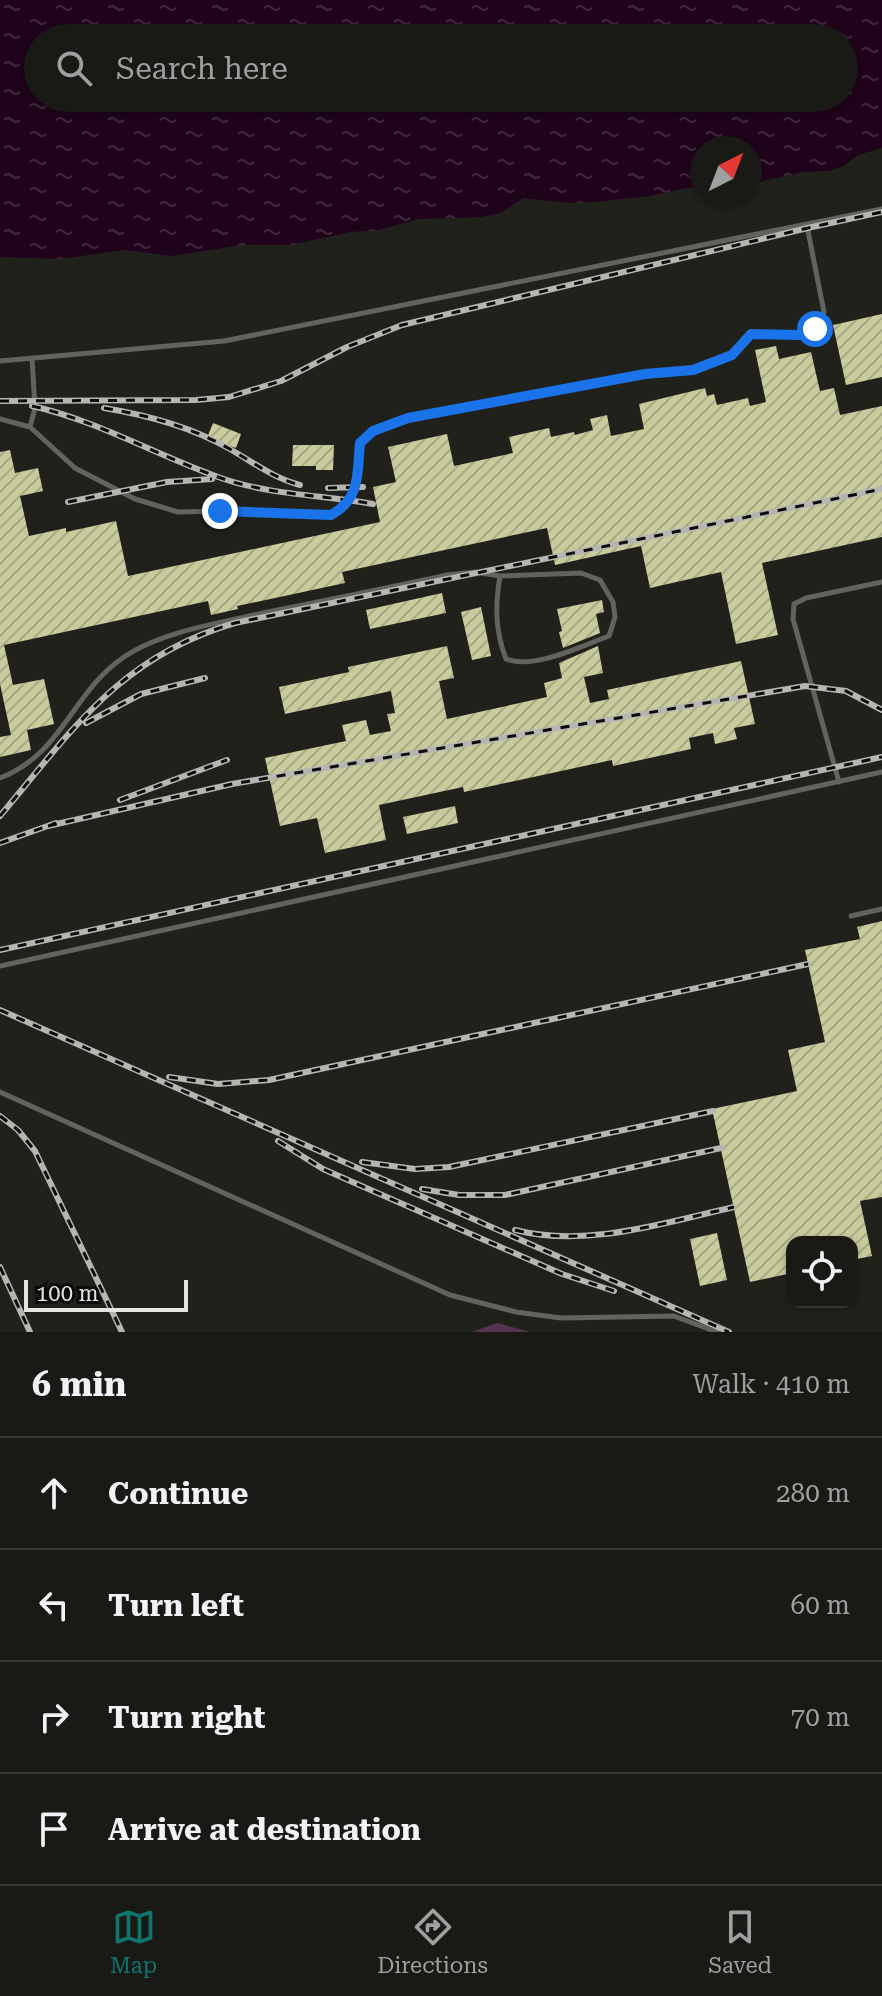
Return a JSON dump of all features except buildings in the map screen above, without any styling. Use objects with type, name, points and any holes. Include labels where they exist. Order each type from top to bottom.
[{"type":"lane","points":[[0,361],[224,341],[882,209]]},
{"type":"lane","points":[[0,419],[30,427],[75,468],[135,499],[178,512],[331,515],[345,507],[355,488],[360,443],[373,431],[408,418],[645,374],[693,370],[732,355],[751,334],[800,335],[815,329],[824,312],[807,226]]},
{"type":"lane","points":[[30,427],[35,408],[32,358]]},
{"type":"lane","points":[[0,778],[15,773],[48,747],[97,677],[127,655],[189,629],[447,575],[475,572],[500,576],[581,573],[600,580],[613,602],[615,617],[609,636],[540,660],[518,663],[506,659],[499,641],[495,607],[500,576]]},
{"type":"lane","points":[[839,782],[793,619],[794,604],[806,598],[882,582]]},
{"type":"lane","points":[[0,966],[882,772]]},
{"type":"lane","points":[[851,916],[882,909]]},
{"type":"lane","points":[[0,1092],[450,1295],[516,1312],[561,1318],[674,1316],[717,1332]]},
{"type":"green space","points":[[497,1323],[530,1332],[472,1332]]},
{"type":"water","points":[[0,0],[882,0],[882,148],[858,155],[844,166],[829,171],[804,172],[762,181],[762,136],[690,136],[690,188],[650,196],[571,203],[523,198],[501,213],[482,217],[419,219],[379,230],[351,232],[290,245],[242,245],[171,256],[125,250],[60,259],[0,257]]},
{"type":"railway","points":[[0,401],[196,400],[229,397],[281,381],[347,347],[402,325],[882,212]]},
{"type":"railway","points":[[32,406],[80,420],[239,484],[373,504]]},
{"type":"railway","points":[[104,408],[184,428],[228,448],[272,474],[300,485]]},
{"type":"railway","points":[[68,502],[167,482],[212,479]]},
{"type":"railway","points":[[328,488],[363,487]]},
{"type":"railway","points":[[0,816],[76,725],[102,699],[160,655],[195,637],[235,623],[882,489]]},
{"type":"railway","points":[[86,723],[141,694],[205,678]]},
{"type":"railway","points":[[48,826],[232,784],[805,686],[846,691],[882,710]]},
{"type":"railway","points":[[0,950],[882,757]]},
{"type":"railway","points":[[120,800],[227,760]]},
{"type":"railway","points":[[0,843],[56,823]]},
{"type":"railway","points":[[169,1077],[218,1084],[269,1080],[808,964]]},
{"type":"railway","points":[[0,1010],[729,1332]]},
{"type":"railway","points":[[362,1162],[415,1169],[449,1167],[713,1111]]},
{"type":"railway","points":[[0,1116],[18,1130],[35,1151],[122,1332]]},
{"type":"railway","points":[[278,1141],[323,1169],[562,1274],[614,1291]]},
{"type":"railway","points":[[422,1189],[459,1195],[505,1195],[721,1148]]},
{"type":"railway","points":[[515,1230],[542,1235],[597,1235],[734,1207]]},
{"type":"railway","points":[[0,1267],[30,1332]]},
{"type":"route","points":[[220,511],[331,515],[345,507],[355,488],[360,443],[373,431],[408,418],[645,374],[693,370],[732,355],[751,334],[800,335],[815,329]]}]
